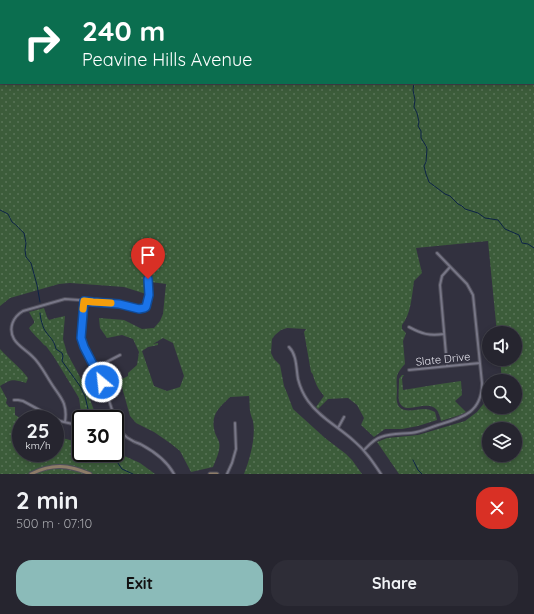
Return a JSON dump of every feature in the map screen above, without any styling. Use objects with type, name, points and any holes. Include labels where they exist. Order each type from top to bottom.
[{"type":"street","points":[[364,450],[381,437],[418,432],[460,418],[475,408],[481,396],[482,386],[473,295],[467,284],[437,253]]},
{"type":"street","points":[[447,366],[440,285],[442,276],[450,267]]},
{"type":"street","points":[[65,422],[66,415],[63,401],[38,362],[16,343],[11,333],[13,322],[18,314],[24,311],[63,299],[119,304],[139,309],[144,308],[146,307],[149,295],[148,279]]},
{"type":"street","points":[[84,301],[82,340],[84,347],[105,388],[112,410]]},
{"type":"street","points":[[409,327],[426,334],[444,334]]},
{"type":"street","points":[[289,347],[294,352],[299,381],[307,400],[318,412],[355,441],[370,457],[381,474]]},
{"type":"street","points":[[95,368],[120,355]]},
{"type":"street","name":"Slate Drive","points":[[409,370],[480,363]]},
{"type":"street","points":[[14,400],[21,400],[57,420],[72,424]]},
{"type":"street","points":[[338,428],[344,417]]},
{"type":"street","points":[[227,474],[236,449],[235,423]]},
{"type":"street","points":[[124,435],[164,460],[174,474]]},
{"type":"street","points":[[32,474],[47,468],[63,466],[75,468],[90,474]]},
{"type":"street","points":[[210,474],[217,474]]},
{"type":"green space","points":[[0,84],[534,84],[534,474],[399,474],[377,442],[387,438],[418,435],[465,421],[477,412],[482,406],[482,414],[522,414],[522,374],[501,374],[501,366],[522,366],[522,326],[496,326],[488,241],[416,248],[422,273],[414,281],[409,310],[402,325],[402,329],[406,333],[403,341],[405,364],[397,376],[397,400],[401,409],[404,410],[425,409],[435,412],[437,420],[402,429],[385,429],[374,437],[361,425],[364,418],[357,405],[348,398],[328,399],[318,409],[316,407],[324,396],[311,372],[304,332],[306,329],[287,328],[281,330],[272,339],[271,353],[280,365],[284,386],[293,409],[325,438],[346,454],[362,474],[244,474],[250,455],[254,434],[249,396],[230,397],[222,405],[214,417],[214,427],[219,442],[219,448],[213,467],[191,472],[180,451],[154,432],[136,423],[130,416],[120,380],[128,376],[128,373],[137,365],[139,352],[133,339],[122,335],[107,338],[100,328],[99,318],[124,320],[142,329],[154,328],[160,321],[163,314],[166,284],[151,282],[152,278],[145,279],[146,294],[124,287],[70,283],[59,284],[10,298],[0,306]],"holes":[[[163,338],[173,343],[184,376],[180,387],[167,391],[154,386],[142,351],[148,347],[158,345],[158,343],[153,344]]]},
{"type":"green space","points":[[44,308],[49,320],[65,316],[63,339],[67,353],[86,388],[94,410],[81,410],[79,398],[54,357],[29,328],[34,321],[29,312]]},
{"type":"green space","points":[[0,349],[22,370],[28,378],[26,383],[12,380],[0,386]]},
{"type":"green space","points":[[402,375],[404,375],[402,378],[403,390],[461,381],[462,395],[455,401],[466,412],[441,421],[438,412],[432,406],[405,408],[399,401],[399,379]]},
{"type":"green space","points":[[0,386],[7,399],[6,403],[9,407],[15,407],[15,410],[12,410],[12,462],[64,462],[64,438],[72,441],[72,462],[124,462],[124,456],[140,463],[155,474],[0,474]]},
{"type":"waterway","points":[[414,84],[414,107],[417,113],[421,138],[427,149],[426,162],[424,166],[429,182],[450,196],[465,209],[478,213],[485,218],[498,220],[505,229],[519,235],[522,243],[528,244],[534,248]]},
{"type":"waterway","points":[[0,210],[8,214],[12,222],[24,233],[26,257],[31,263],[40,302]]},
{"type":"waterway","points":[[40,313],[45,330],[56,349],[62,353],[62,361],[80,386],[85,396],[89,410]]},
{"type":"waterway","points":[[413,460],[418,470],[422,474]]},
{"type":"waterway","points":[[117,462],[122,469],[133,474]]},
{"type":"slow traffic","points":[[83,309],[84,301],[111,303]]},
{"type":"route","points":[[102,382],[82,343],[81,338],[84,301],[119,304],[142,309],[146,307],[149,295],[148,279]]}]
